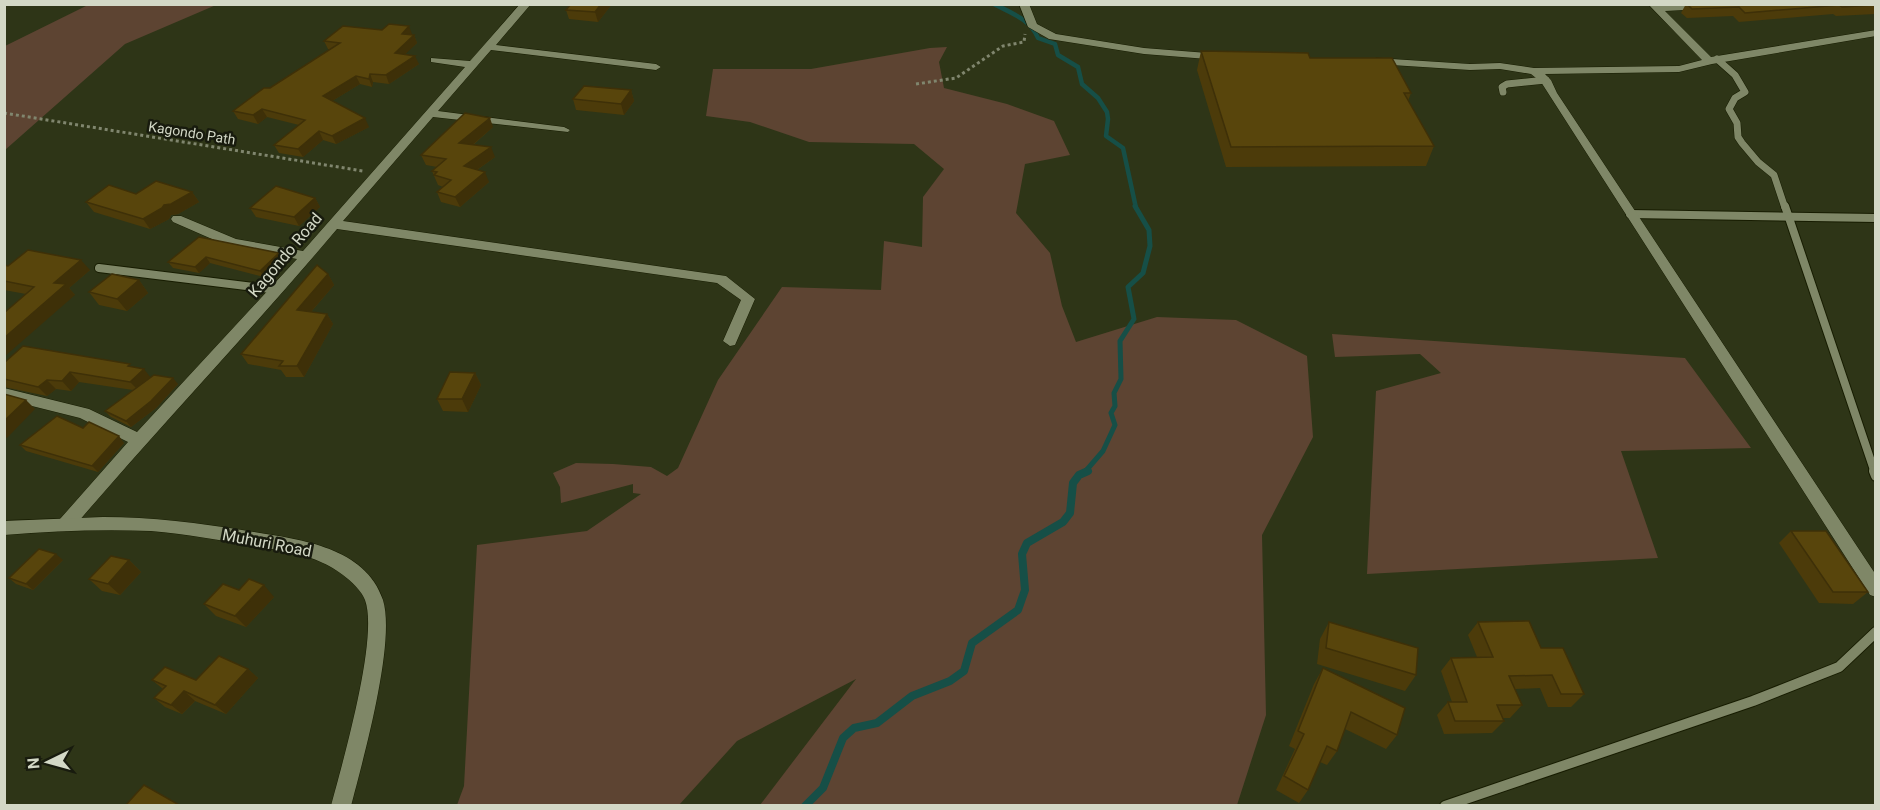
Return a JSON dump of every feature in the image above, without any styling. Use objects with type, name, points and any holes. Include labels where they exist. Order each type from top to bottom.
[{"type":"street","name":"Kagondo Road","points":[[66,524],[139,440],[278,290],[376,174],[490,48],[526,4]]},
{"type":"street","points":[[1024,4],[1032,25],[1053,37],[1144,51],[1234,58]]},
{"type":"street","points":[[1656,6],[1717,6]]},
{"type":"street","points":[[1656,6],[1713,60]]},
{"type":"street","points":[[1364,61],[1500,66],[1534,71],[1679,69],[1713,60],[1875,33]]},
{"type":"street","points":[[490,48],[657,67]]},
{"type":"street","points":[[435,60],[474,65]]},
{"type":"street","points":[[1534,71],[1546,80],[1552,93],[1630,214],[1875,590]]},
{"type":"street","points":[[430,113],[564,130]]},
{"type":"street","points":[[177,219],[232,243],[306,256]]},
{"type":"street","points":[[333,224],[721,279],[748,299],[730,341]]},
{"type":"street","points":[[4,393],[84,413],[139,440]]},
{"type":"street","name":"Muhuri Road","points":[[4,528],[66,524],[138,524],[225,534],[314,550],[338,561],[359,579],[374,599],[378,619],[377,640],[341,806]]},
{"type":"lane","points":[[1713,60],[1735,75],[1745,92],[1735,98],[1729,109],[1737,123],[1738,137],[1747,147],[1753,160],[1774,175],[1836,353],[1875,476]]},
{"type":"lane","points":[[1503,92],[1502,87],[1507,84],[1546,80]]},
{"type":"lane","points":[[1630,214],[1875,218]]},
{"type":"lane","points":[[99,268],[278,290]]},
{"type":"lane","points":[[1445,806],[1753,701],[1839,667],[1875,632]]},
{"type":"path","points":[[916,84],[956,78],[1003,46],[1024,42],[1025,32]]},
{"type":"path","name":"Kagondo Path","points":[[4,113],[376,174]]},
{"type":"shaded area","points":[[90,4],[216,5],[125,44],[5,150],[5,46]]},
{"type":"shaded area","points":[[947,47],[939,62],[944,88],[1007,104],[1054,121],[1070,155],[1025,164],[1016,213],[1050,253],[1062,306],[1076,342],[1157,317],[1236,320],[1307,356],[1313,437],[1262,535],[1266,715],[1237,805],[760,805],[856,679],[737,741],[679,805],[457,805],[464,786],[477,545],[587,531],[641,494],[633,493],[633,484],[561,503],[560,487],[553,473],[576,463],[651,467],[667,476],[678,468],[718,380],[782,287],[881,290],[884,241],[922,247],[923,197],[944,169],[914,144],[809,142],[750,122],[706,116],[713,69],[811,69]]},
{"type":"shaded area","points":[[1332,334],[1685,358],[1751,448],[1621,451],[1658,558],[1367,574],[1376,391],[1441,373],[1420,354],[1335,357]]},
{"type":"building","points":[[571,4],[601,4],[595,12],[566,10]]},
{"type":"building","points":[[1687,4],[1875,5],[1842,7],[1839,5],[1745,13],[1739,7],[1692,9]]},
{"type":"building","points":[[389,24],[409,26],[402,34],[414,35],[395,53],[415,56],[386,75],[370,74],[369,79],[356,76],[323,96],[365,118],[332,136],[319,131],[298,149],[274,145],[305,120],[262,109],[253,115],[233,111],[264,88],[270,88],[340,43],[324,41],[343,26],[382,30]]},
{"type":"building","points":[[1201,51],[1308,53],[1310,58],[1392,58],[1411,93],[1404,93],[1434,146],[1231,147]]},
{"type":"building","points":[[584,86],[631,90],[621,104],[573,99]]},
{"type":"building","points":[[465,113],[490,118],[459,143],[491,147],[464,166],[485,172],[455,197],[437,192],[451,180],[434,175],[437,172],[432,171],[446,159],[421,155]]},
{"type":"building","points":[[156,181],[192,192],[171,204],[164,205],[143,219],[86,202],[109,185],[136,194]]},
{"type":"building","points":[[276,186],[315,198],[294,217],[250,208]]},
{"type":"building","points":[[199,237],[279,253],[260,271],[206,257],[195,267],[168,262]]},
{"type":"building","points":[[28,250],[81,260],[54,283],[66,284],[4,338],[4,313],[34,287],[4,281],[4,265],[8,266]]},
{"type":"building","points":[[317,265],[328,274],[297,310],[327,314],[297,366],[279,366],[283,361],[241,354]]},
{"type":"building","points":[[112,274],[139,280],[117,299],[89,292]]},
{"type":"building","points":[[23,346],[130,364],[128,366],[144,369],[130,382],[70,372],[62,381],[47,380],[38,387],[4,379],[4,363]]},
{"type":"building","points":[[450,372],[475,373],[462,399],[437,399]]},
{"type":"building","points":[[154,375],[173,378],[151,401],[126,421],[105,411]]},
{"type":"building","points":[[4,394],[26,400],[4,421]]},
{"type":"building","points":[[57,416],[83,428],[89,422],[119,436],[92,466],[20,445]]},
{"type":"building","points":[[1791,531],[1826,531],[1868,592],[1833,592]]},
{"type":"building","points":[[39,549],[56,554],[26,584],[9,578]]},
{"type":"building","points":[[111,556],[129,560],[108,584],[89,579]]},
{"type":"building","points":[[249,579],[264,585],[235,616],[204,604],[223,584],[239,590]]},
{"type":"building","points":[[1529,621],[1541,648],[1563,648],[1584,694],[1561,694],[1552,675],[1509,676],[1522,705],[1497,705],[1504,721],[1455,721],[1448,702],[1467,702],[1451,658],[1493,657],[1478,622]]},
{"type":"building","points":[[1329,622],[1418,648],[1416,675],[1326,648]]},
{"type":"building","points":[[219,656],[248,669],[215,705],[184,691],[171,705],[154,698],[166,686],[152,680],[165,667],[196,680]]},
{"type":"building","points":[[1323,668],[1405,708],[1397,735],[1351,712],[1337,751],[1327,746],[1308,790],[1284,776],[1304,734],[1298,731]]},
{"type":"building","points":[[144,785],[181,806],[125,806]]},
{"type":"waterway","points":[[994,4],[1025,21],[1035,31],[1038,38],[1055,44],[1058,55],[1078,67],[1082,84],[1098,98],[1107,112],[1106,136],[1123,148],[1136,208]]},
{"type":"waterway","points":[[1084,473],[1103,451],[1115,425],[1111,413],[1115,406],[1114,393],[1121,379],[1120,341],[1134,319],[1128,287],[1143,273],[1150,246],[1149,230],[1136,208]]},
{"type":"waterway","points":[[1084,473],[1088,471]]},
{"type":"waterway","points":[[805,806],[823,788],[843,738],[854,728],[877,723],[912,696],[950,681],[964,671],[972,643],[1018,610],[1025,590],[1022,554],[1027,543],[1063,522],[1070,513],[1073,483],[1079,475],[1084,473]]}]
